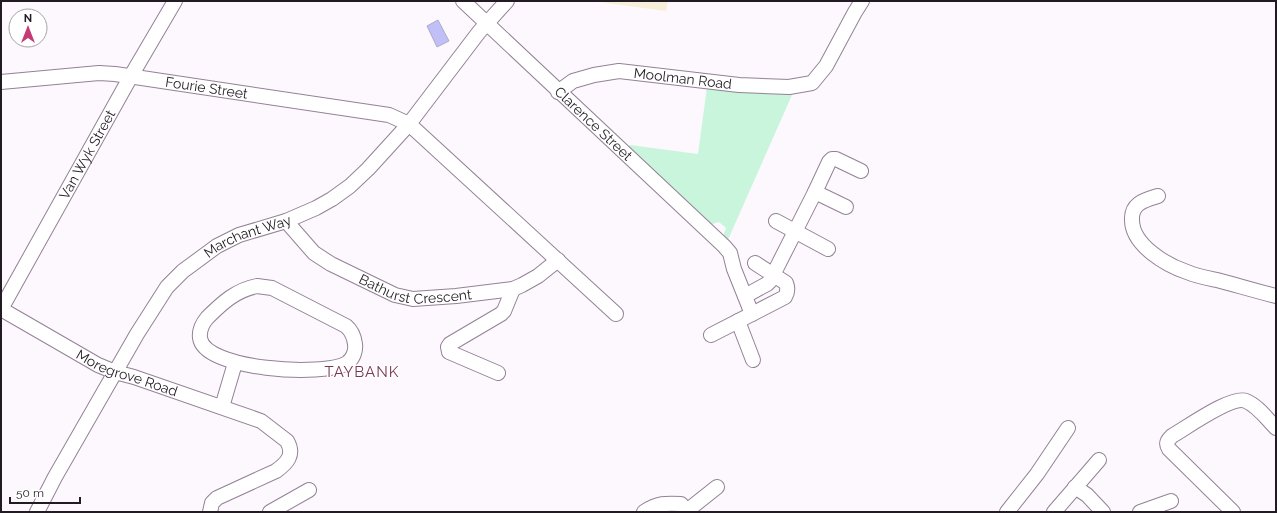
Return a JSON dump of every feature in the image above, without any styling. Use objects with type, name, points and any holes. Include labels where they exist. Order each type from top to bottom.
[{"type":"street","name":"Van Wyk Street","points":[[1,309],[131,76],[175,1]]},
{"type":"street","name":"Clarence Street","points":[[463,1],[558,92],[724,246],[730,253],[734,269],[745,296]]},
{"type":"street","name":"Marchant Way","points":[[37,512],[55,477],[115,372],[167,287],[183,271],[217,246],[239,235],[286,221],[316,208],[350,186],[368,169],[409,124],[487,23],[507,1]]},
{"type":"street","name":"Moolman Road","points":[[558,92],[573,81],[594,75],[619,71],[739,85],[789,87],[812,83],[826,66],[862,1]]},
{"type":"street","name":"Fourie Street","points":[[1,82],[99,73],[131,76],[382,113],[409,124]]},
{"type":"street","points":[[409,124],[616,314]]},
{"type":"street","points":[[752,314],[745,296],[767,284],[774,276],[829,162],[836,159],[861,171]]},
{"type":"street","points":[[815,192],[846,207]]},
{"type":"street","points":[[1158,196],[1143,200],[1138,204],[1132,215],[1132,224],[1135,233],[1141,242],[1157,257],[1187,272],[1276,296]]},
{"type":"street","name":"Bathurst Crescent","points":[[286,221],[303,241],[321,258],[346,272],[404,298],[413,299],[456,296],[513,289],[538,276],[558,260]]},
{"type":"street","points":[[776,221],[828,249]]},
{"type":"street","points":[[711,335],[785,297],[788,288],[786,283],[755,263]]},
{"type":"street","points":[[257,286],[272,288],[338,321],[351,330],[355,346],[355,352],[349,361],[338,366],[322,369],[287,370],[235,363],[214,355],[204,347],[201,342],[201,327],[204,321],[238,291],[257,286]]},
{"type":"street","points":[[498,373],[449,352],[448,347],[450,344],[501,314],[504,311],[513,289]]},
{"type":"street","name":"Moregrove Road","points":[[1,309],[98,365],[261,421],[287,441],[289,446],[289,458],[287,462],[276,471],[217,498],[212,503],[210,512]]},
{"type":"street","points":[[738,322],[753,360]]},
{"type":"street","points":[[222,408],[235,363]]},
{"type":"street","points":[[1233,512],[1169,449],[1167,441],[1172,436],[1225,404],[1239,400],[1251,404],[1276,428]]},
{"type":"street","points":[[1007,512],[1037,474],[1068,428]]},
{"type":"street","points":[[1054,512],[1099,460]]},
{"type":"street","points":[[644,512],[654,506],[667,503],[681,504],[688,511],[717,487]]},
{"type":"street","points":[[1075,487],[1087,495],[1102,512]]},
{"type":"street","points":[[271,512],[309,490]]},
{"type":"street","points":[[1140,512],[1171,501]]},
{"type":"shaded area","points":[[599,1],[668,1],[666,11]]},
{"type":"green space","points":[[707,87],[798,91],[792,95],[727,242],[724,238],[726,228],[719,222],[709,225],[626,149],[630,145],[698,154]]},
{"type":"building","points":[[438,20],[449,41],[437,47],[427,26]]},
{"type":"district","name":"TAYBANK","points":[[362,372]]}]
